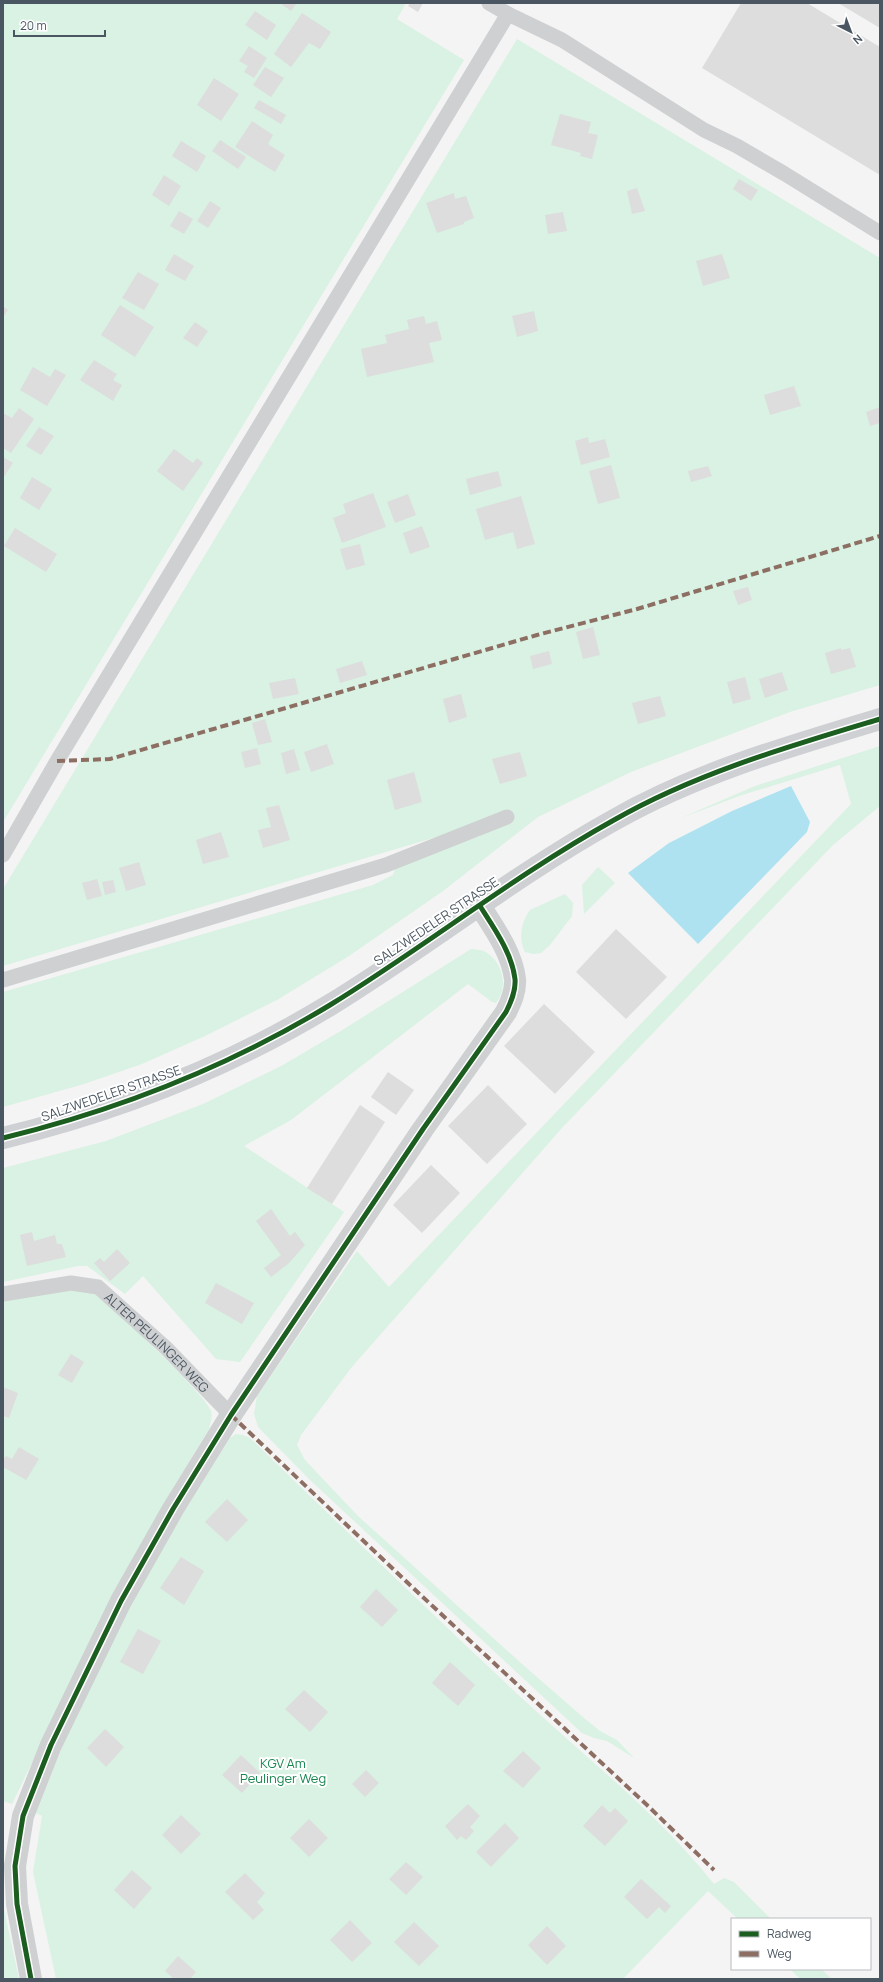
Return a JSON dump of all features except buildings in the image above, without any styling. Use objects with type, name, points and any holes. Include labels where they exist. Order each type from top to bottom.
[{"type":"main road","name":"SALZWEDELER STRASSE","points":[[3,1138],[61,1123],[140,1097],[230,1059],[328,1006],[595,831],[662,795],[749,761],[880,719]]},
{"type":"street","points":[[31,1979],[17,1904],[16,1866],[23,1816],[51,1745],[121,1601],[173,1509],[231,1415],[423,1129],[506,1012],[513,996],[515,980],[511,961],[500,938],[480,906]]},
{"type":"lane","points":[[490,3],[508,14],[562,40],[704,130],[737,146],[785,174],[880,233]]},
{"type":"lane","points":[[3,855],[57,761],[508,14]]},
{"type":"lane","points":[[3,980],[386,865],[507,817]]},
{"type":"lane","name":"ALTER PEULINGER WEG","points":[[3,1294],[71,1283],[98,1287],[166,1347],[231,1415]]},
{"type":"green space","points":[[3,3],[406,3],[397,19],[464,60],[3,822]]},
{"type":"green space","points":[[517,39],[880,258],[880,685],[790,712],[631,772],[538,817],[443,891],[349,956],[277,1000],[205,1036],[142,1064],[84,1084],[3,1107],[3,992],[373,885],[393,875],[396,866],[480,836],[485,830],[470,827],[3,966],[3,889]]},
{"type":"green space","points":[[880,746],[880,806],[833,845],[562,1128],[351,1368],[301,1435],[297,1445],[305,1460],[358,1516],[522,1664],[600,1731],[617,1740],[634,1758],[607,1741],[582,1733],[310,1480],[258,1427],[254,1414],[257,1396],[357,1251],[389,1287],[851,804],[840,765],[742,795],[681,818],[755,786]]},
{"type":"green space","points":[[598,867],[615,883],[584,914],[582,885]]},
{"type":"green space","points":[[565,894],[573,903],[572,916],[550,945],[541,953],[533,954],[525,952],[521,936],[524,920],[530,910]]},
{"type":"green space","points":[[471,949],[484,951],[491,955],[500,968],[503,982],[500,997],[496,1003],[492,1002],[468,984],[291,1120],[244,1146],[344,1212],[240,1362],[216,1359],[143,1276],[125,1294],[87,1266],[78,1266],[3,1282],[3,1168],[106,1141],[203,1104],[283,1065],[344,1029]]},
{"type":"green space","points":[[70,1286],[88,1290],[114,1310],[193,1387],[206,1402],[212,1413],[212,1418],[209,1429],[169,1495],[63,1698],[12,1804],[3,1801],[3,1298]]},
{"type":"green space","name":"KGV Am Peulinger Weg","points":[[236,1434],[250,1438],[526,1702],[648,1812],[693,1859],[714,1884],[724,1878],[734,1882],[770,1918],[737,1918],[708,1891],[623,1979],[56,1979],[33,1872],[42,1816],[36,1813],[77,1709],[140,1583],[230,1438]]},
{"type":"green space","points":[[3,1905],[19,1979],[3,1979]]},
{"type":"green space","points":[[791,1970],[822,1970],[832,1979],[800,1979]]},
{"type":"water","points":[[791,786],[810,822],[807,832],[698,944],[628,873],[669,843],[732,811]]},
{"type":"marked path","points":[[57,761],[110,759],[537,635],[637,609],[880,536]]},
{"type":"marked path","points":[[231,1415],[411,1586],[647,1805],[714,1870]]},
{"type":"cycle path","points":[[3,1138],[46,1127],[130,1100],[212,1067],[252,1048],[330,1005],[401,959],[541,864],[577,841],[645,803],[678,788],[744,762],[880,719]]},
{"type":"cycle path","points":[[31,1979],[17,1904],[15,1866],[23,1816],[51,1745],[121,1601],[173,1509],[231,1415],[423,1129],[506,1012],[515,988],[513,969],[502,941],[480,906]]}]
